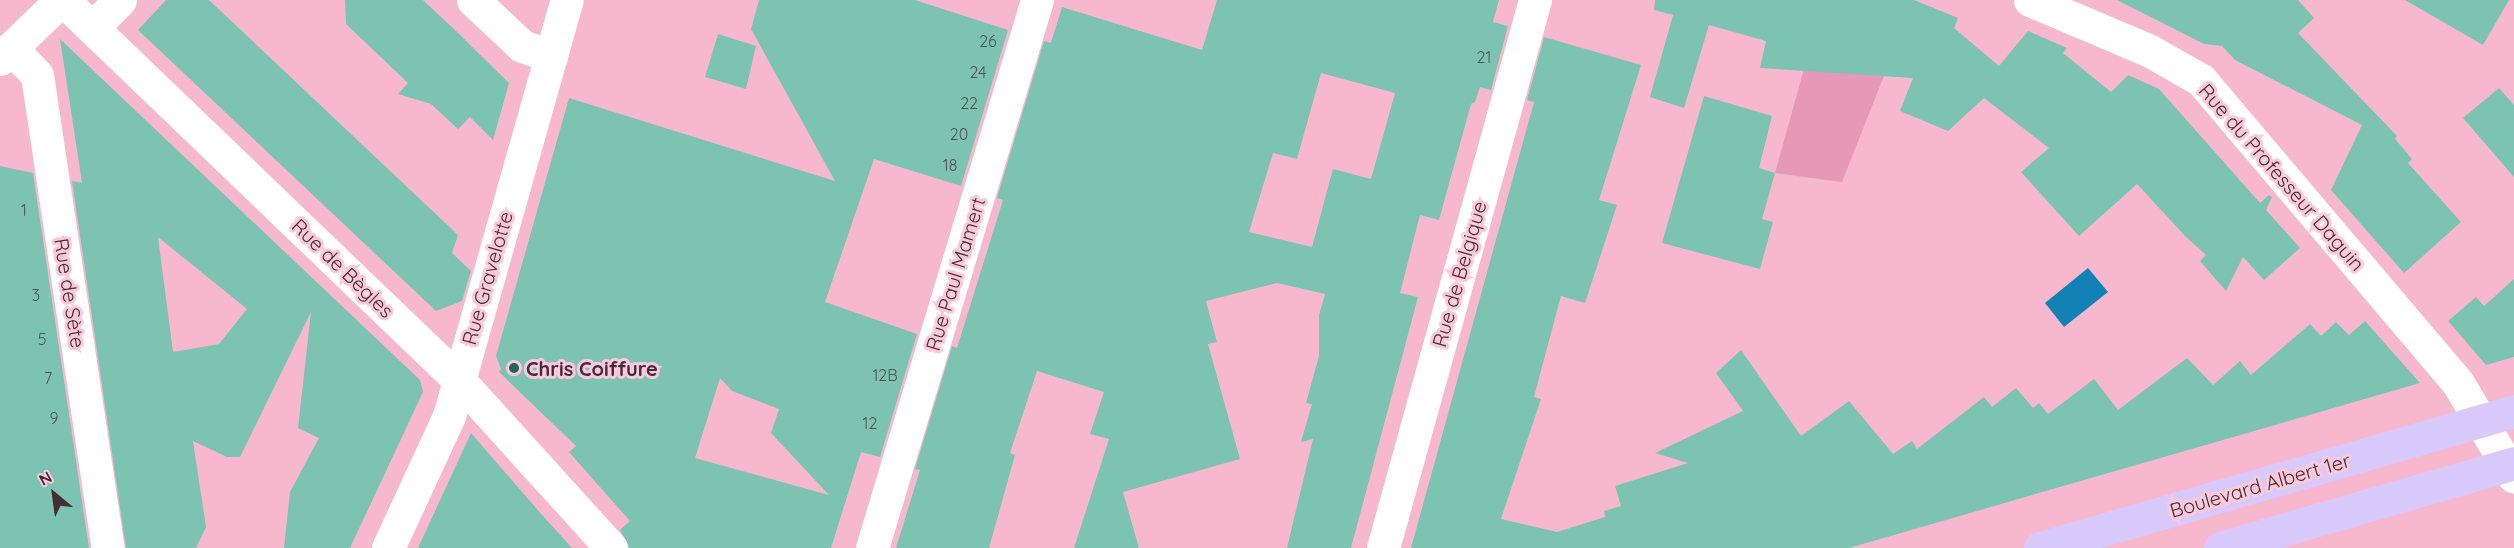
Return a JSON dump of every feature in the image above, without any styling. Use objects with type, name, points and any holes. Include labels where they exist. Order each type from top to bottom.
[{"type":"main road","name":"Boulevard Albert 1er","points":[[2040,548],[2514,411]]},
{"type":"main road","points":[[2220,548],[2512,462]]},
{"type":"street","name":"Rue de Bègles","points":[[62,0],[93,27],[458,379],[610,548]]},
{"type":"street","points":[[6,53],[62,0]]},
{"type":"street","points":[[93,27],[120,0]]},
{"type":"street","points":[[473,0],[522,46],[551,56]]},
{"type":"street","name":"Rue Gravelotte","points":[[388,548],[449,416],[567,0]]},
{"type":"street","name":"Rue Paul Mamert","points":[[872,548],[1037,0]]},
{"type":"street","name":"Rue de Belgique","points":[[1383,548],[1535,0]]},
{"type":"street","name":"Rue du Professeur Daguin","points":[[2030,0],[2150,51],[2201,80],[2458,383],[2481,421]]},
{"type":"street","name":"Rue de Sète","points":[[6,53],[37,75],[108,548]]},
{"type":"street","points":[[2481,421],[2512,462]]},
{"type":"shaded area","points":[[1823,0],[1914,0],[1842,182],[1775,173]]},
{"type":"water","points":[[2088,268],[2108,292],[2064,327],[2045,303]]},
{"type":"building","points":[[166,0],[209,0],[458,235],[452,253],[471,271],[462,301],[436,311],[138,30]]},
{"type":"building","points":[[345,0],[423,0],[457,32],[509,83],[493,140],[470,117],[458,129],[431,104],[398,94],[408,83],[346,24]]},
{"type":"building","points":[[759,0],[915,0],[1008,30],[961,186],[874,159],[825,302],[917,334],[880,457],[861,452],[831,548],[629,548],[620,530],[630,521],[569,452],[576,446],[499,372],[501,369],[496,356],[569,98],[835,181],[751,29]],"holes":[[[720,378],[732,391],[779,409],[771,433],[829,495],[695,458]]]},
{"type":"building","points":[[1217,0],[1499,0],[1493,22],[1508,26],[1491,90],[1480,87],[1475,102],[1471,104],[1439,220],[1420,215],[1400,293],[1418,297],[1351,548],[1287,548],[1313,439],[1301,442],[1312,404],[1306,403],[1319,356],[1319,315],[1325,294],[1277,283],[1206,301],[1217,342],[1208,344],[1240,459],[1123,492],[1139,548],[1074,548],[1109,439],[1090,434],[1104,392],[1037,371],[1010,453],[1015,455],[989,548],[896,548],[920,470],[915,469],[952,346],[957,348],[1003,200],[997,198],[1044,41],[1051,43],[1062,7],[1202,50]],"holes":[[[1321,73],[1395,93],[1371,179],[1333,169],[1312,247],[1249,232],[1273,153],[1297,159]]]},
{"type":"building","points":[[1655,0],[1914,0],[1958,18],[1954,28],[1999,66],[2028,31],[2067,48],[2063,53],[2111,92],[2128,75],[2159,89],[2260,203],[2269,195],[2272,197],[2266,210],[2300,248],[2264,280],[2243,257],[2226,291],[2200,261],[2206,255],[2185,236],[2137,184],[2079,236],[2021,172],[2049,148],[1984,98],[1948,131],[1900,111],[1913,78],[1760,68],[1766,41],[1709,25],[1684,108],[1650,97],[1673,15],[1654,10]]},
{"type":"building","points":[[2117,0],[2298,0],[2314,18],[2298,33],[2397,136],[2395,139],[2412,159],[2408,163],[2461,222],[2404,273],[2331,190],[2362,125],[2235,60],[2222,46],[2204,44]]},
{"type":"building","points":[[2405,0],[2509,0],[2483,45]]},
{"type":"building","points":[[718,34],[756,46],[746,89],[705,77]]},
{"type":"building","points":[[1544,37],[1641,65],[1599,200],[1617,205],[1585,303],[1561,296],[1534,397],[1541,399],[1501,519],[1557,532],[1605,517],[1604,511],[1621,506],[1615,486],[1688,463],[1655,453],[1743,411],[1716,373],[1741,350],[1801,436],[1849,401],[1893,454],[1912,441],[1917,449],[1984,397],[1992,407],[2016,388],[2033,408],[2039,403],[2048,414],[2094,379],[2118,410],[2187,358],[2213,385],[2240,361],[2251,375],[2310,324],[2321,336],[2336,322],[2349,335],[2365,321],[2420,383],[1849,548],[1411,548],[1534,102],[1527,100]]},
{"type":"building","points":[[60,39],[420,380],[423,392],[350,548],[284,548],[290,492],[319,438],[298,428],[311,312],[240,457],[227,457],[193,441],[206,527],[196,548],[126,548],[72,181],[82,183]],"holes":[[[158,237],[247,309],[219,344],[173,352]]]},
{"type":"building","points":[[2499,88],[2514,105],[2514,177],[2463,118]]},
{"type":"building","points":[[1704,96],[1772,116],[1759,168],[1775,173],[1762,219],[1773,222],[1760,269],[1662,243]]},
{"type":"building","points":[[0,166],[33,173],[89,548],[0,548]]},
{"type":"building","points":[[2514,279],[2514,357],[2486,365],[2448,321],[2476,297],[2484,306]]},
{"type":"building","points":[[471,433],[543,516],[572,548],[418,548]]},
{"type":"place","name":"Chris Coiffure","points":[[514,368]]}]
